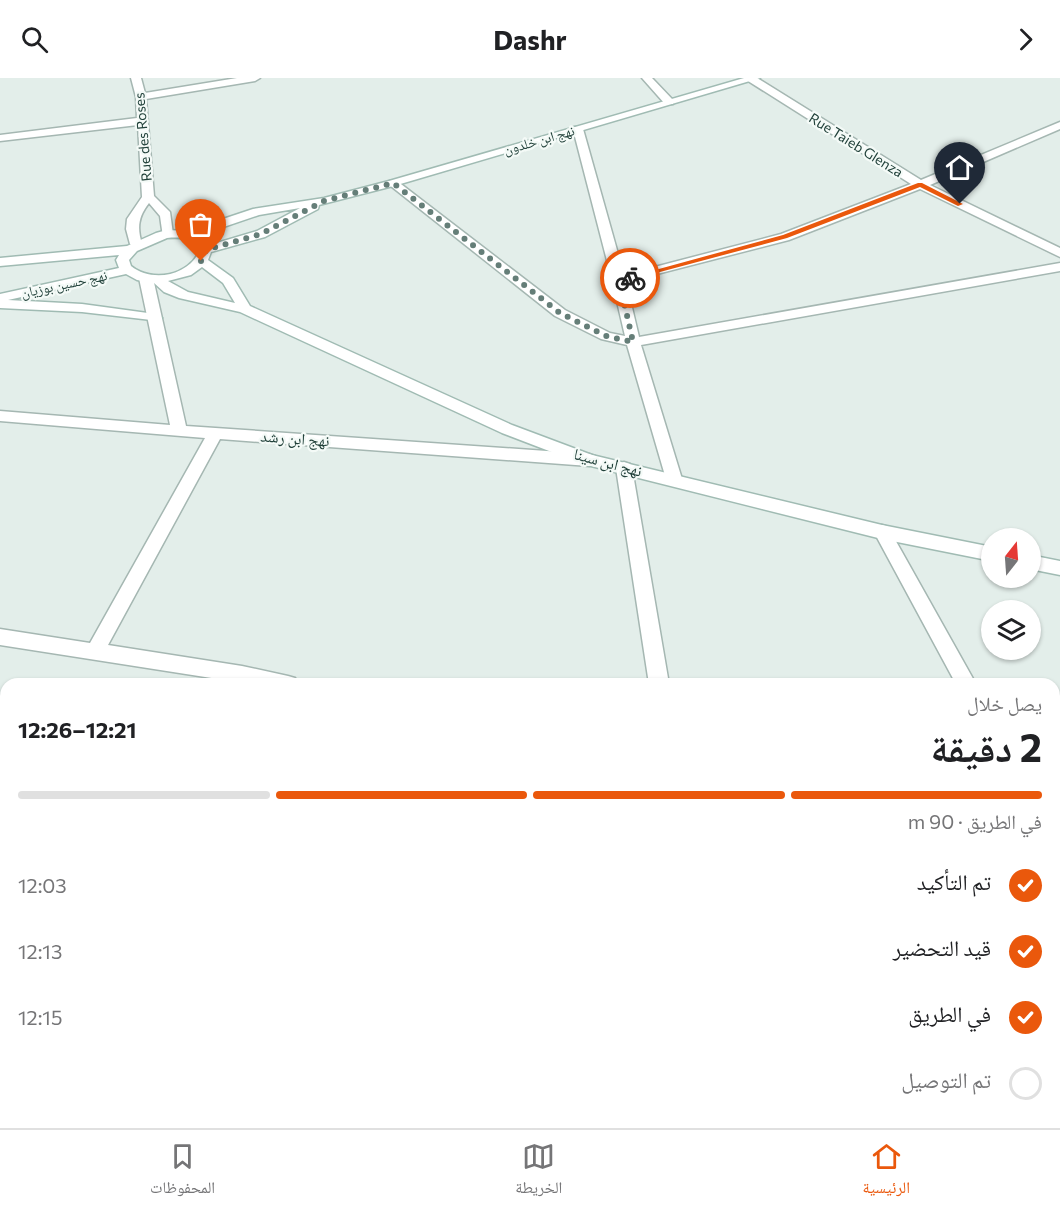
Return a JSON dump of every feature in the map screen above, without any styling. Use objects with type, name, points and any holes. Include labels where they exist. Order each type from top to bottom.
[{"type":"street","name":"Rue des Roses","points":[[128,270],[125,257],[133,247],[131,225],[137,210],[148,197],[141,97],[136,78]]},
{"type":"street","points":[[141,97],[255,78]]},
{"type":"street","points":[[647,78],[669,102]]},
{"type":"street","name":"نهج ابن خلدون","points":[[188,235],[257,212],[324,201],[393,183],[753,78]]},
{"type":"street","name":"Rue Taieb Glenza","points":[[753,78],[920,185],[1060,253]]},
{"type":"street","points":[[0,138],[143,121]]},
{"type":"street","points":[[619,280],[777,239],[920,185],[1060,125]]},
{"type":"street","points":[[578,129],[619,280],[633,342],[674,479]]},
{"type":"street","points":[[393,183],[560,313],[606,336],[633,342],[1060,267]]},
{"type":"street","name":"Rue des Roses","points":[[148,197],[168,216],[167,234]]},
{"type":"street","name":"نهج ابن خلدون","points":[[152,278],[190,270],[203,256],[261,234],[324,201]]},
{"type":"street","points":[[0,262],[133,247],[156,236],[188,235],[204,244],[203,256],[234,286],[244,309]]},
{"type":"street","name":"نهج ابن سينا","points":[[128,270],[152,278],[184,295],[244,309],[507,429],[589,460],[674,479],[882,532],[981,552]]},
{"type":"street","name":"نهج حسين بوزيان","points":[[0,298],[128,270]]},
{"type":"street","points":[[152,278],[155,318],[179,431]]},
{"type":"street","points":[[0,304],[82,308],[155,318]]},
{"type":"street","name":"نهج ابن رشد","points":[[0,416],[589,460]]},
{"type":"street","points":[[95,651],[216,433]]},
{"type":"street","points":[[624,468],[658,678]]},
{"type":"street","points":[[882,532],[963,678]]},
{"type":"street","points":[[1041,564],[1060,568]]},
{"type":"street","points":[[0,637],[260,678]]},
{"type":"way so far","points":[[201,261],[206,250],[261,234],[324,201],[393,183],[560,313],[606,336],[633,342],[619,280],[630,278]]},
{"type":"route","points":[[630,278],[785,237],[920,185],[960,204]]}]
